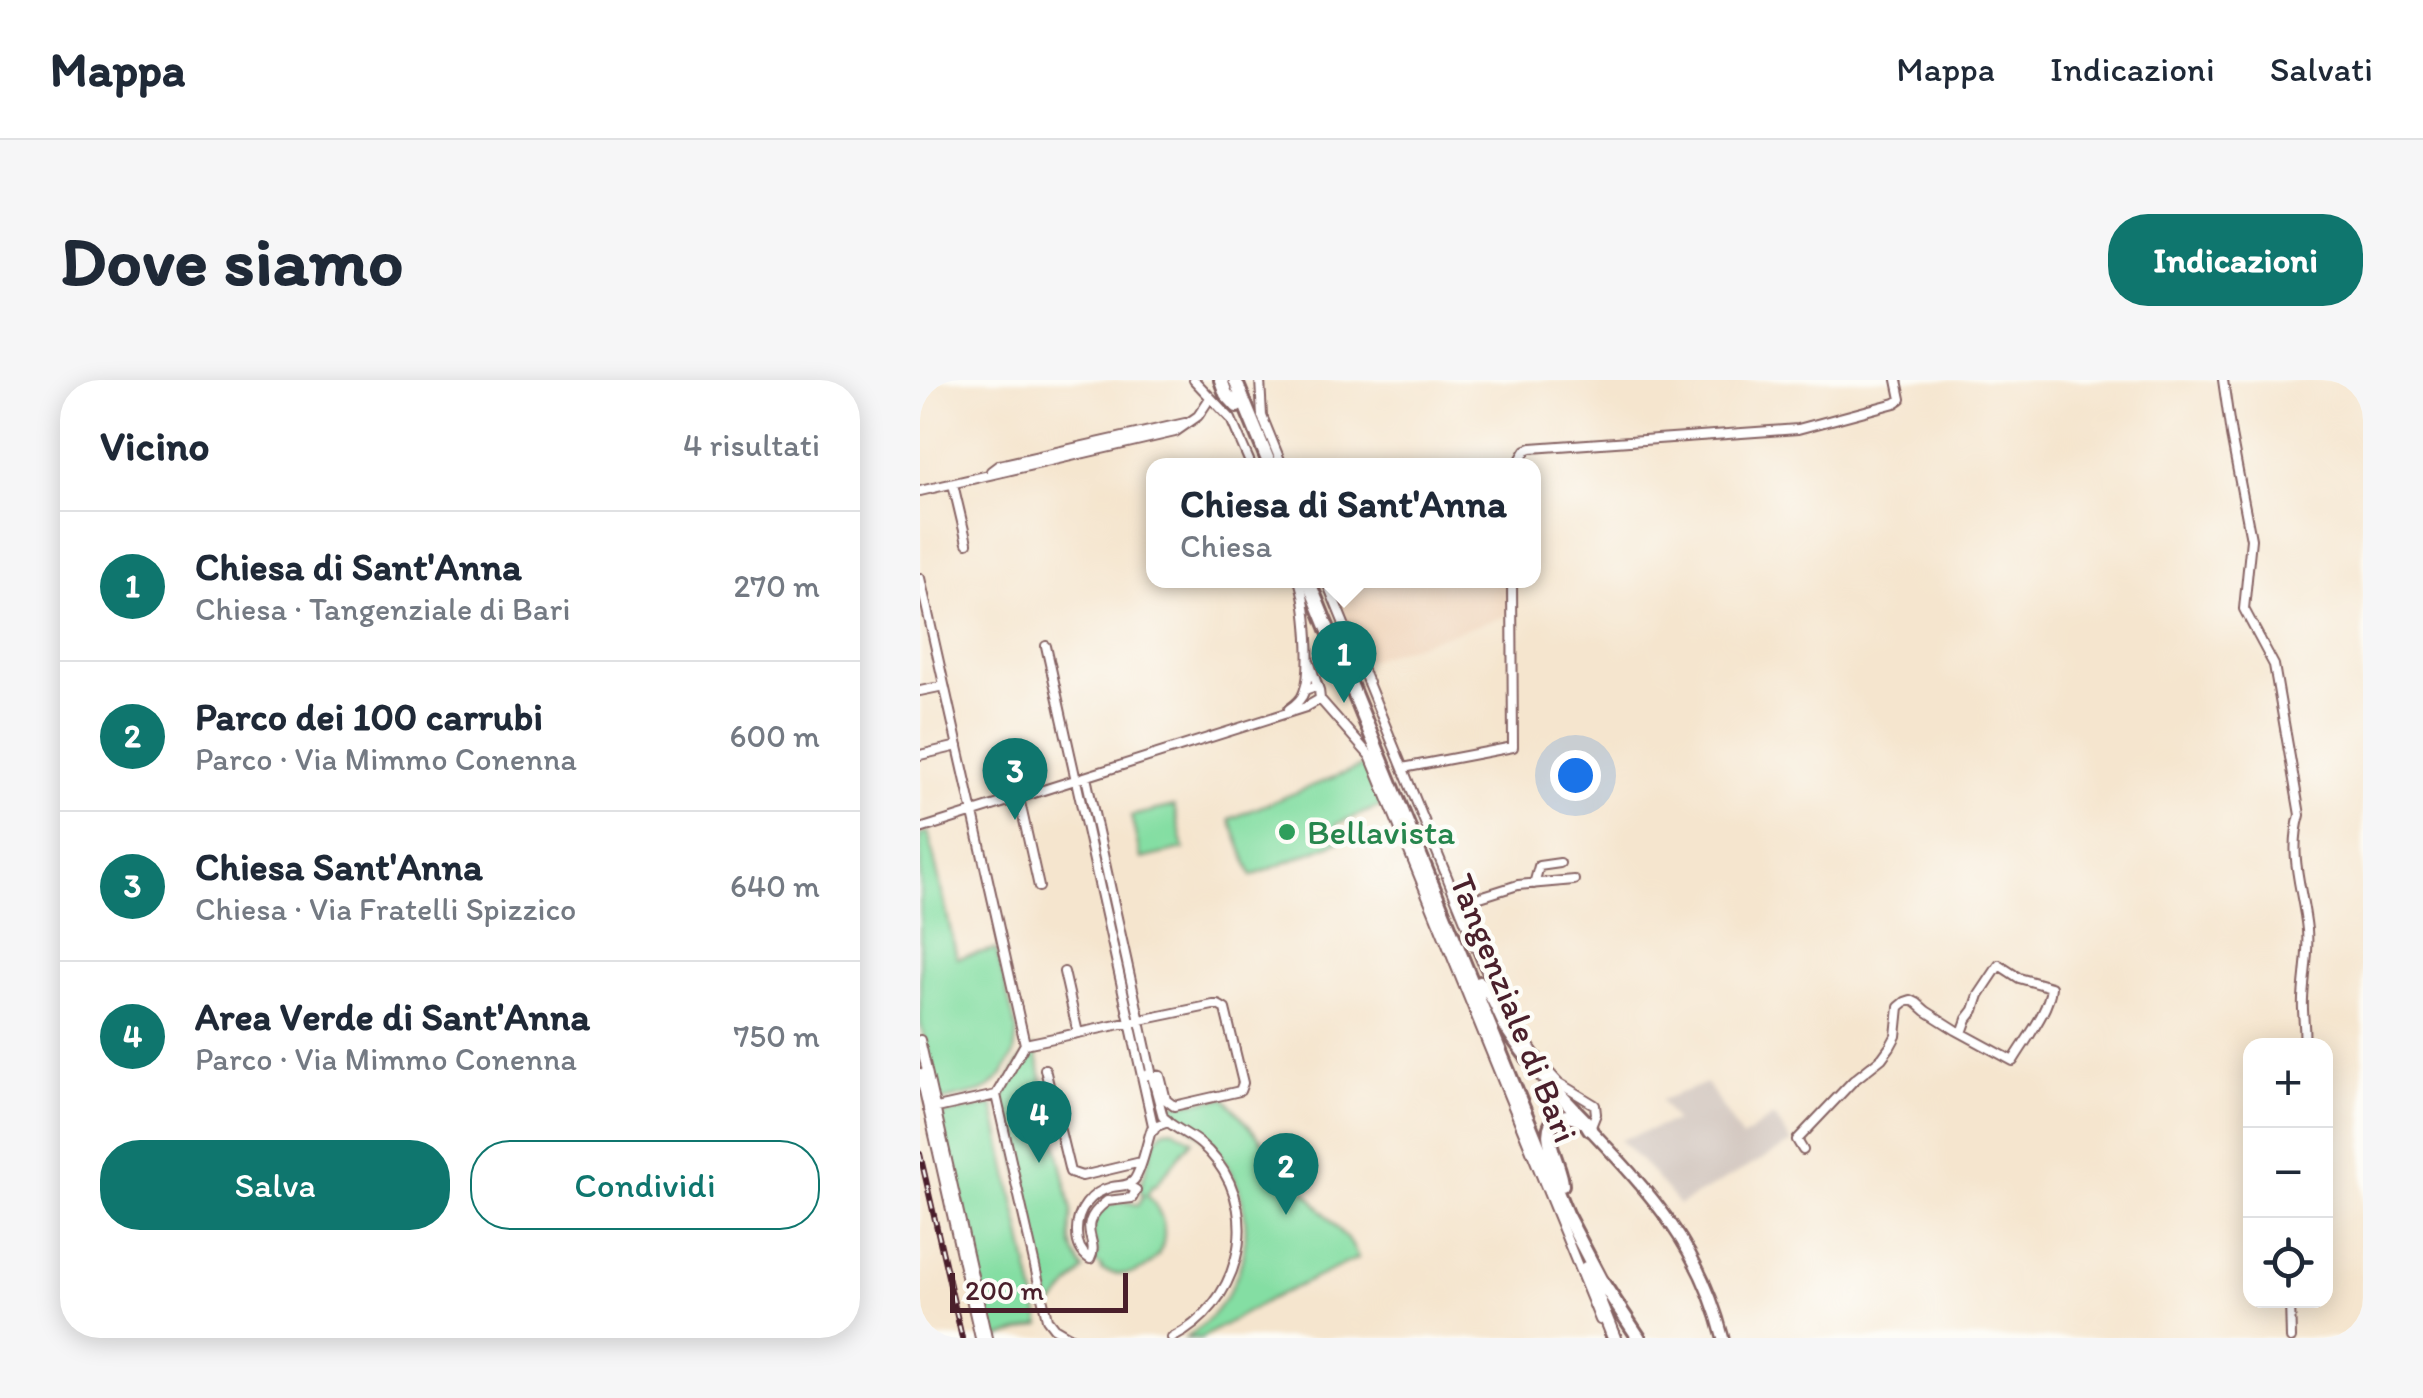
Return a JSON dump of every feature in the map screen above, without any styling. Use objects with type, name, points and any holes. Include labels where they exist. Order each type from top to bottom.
[{"type":"highway","points":[[1224,380],[1266,458]]},
{"type":"highway","points":[[1238,380],[1240,404],[1259,458]]},
{"type":"highway","name":"Tangenziale di Bari","points":[[1311,588],[1566,1214],[1600,1279],[1639,1338]]},
{"type":"highway","name":"Tangenziale di Bari","points":[[1319,588],[1562,1185],[1598,1258],[1647,1338]]},
{"type":"highway","points":[[1480,983],[1487,988],[1528,1058],[1592,1125]]},
{"type":"highway","points":[[1562,1185],[1562,1174],[1549,1141],[1550,1128],[1560,1118],[1570,1116],[1592,1125]]},
{"type":"highway","points":[[1566,1214],[1611,1338]]},
{"type":"main road","points":[[1592,1125],[1674,1226],[1705,1283],[1723,1338]]},
{"type":"street","points":[[1194,380],[1235,427],[1248,458]]},
{"type":"street","points":[[1260,380],[1262,416],[1279,458]]},
{"type":"street","points":[[1522,458],[1531,448],[1798,429],[1895,403],[1901,399],[1897,380]]},
{"type":"street","points":[[2223,380],[2251,539],[2244,609],[2274,665],[2300,815],[2294,862],[2307,928],[2305,1038]]},
{"type":"street","points":[[920,490],[1174,432],[1198,416],[1210,398]]},
{"type":"street","points":[[953,484],[966,543]]},
{"type":"street","points":[[920,578],[1024,1044],[996,1096],[1047,1319],[1071,1338]]},
{"type":"street","points":[[1300,588],[1317,698]]},
{"type":"street","points":[[1329,588],[1483,965],[1521,1037],[1560,1083],[1595,1105],[1592,1125]]},
{"type":"street","points":[[1403,768],[1513,747],[1512,588]]},
{"type":"street","points":[[920,628],[931,626]]},
{"type":"street","points":[[1046,646],[1081,778],[1145,1061],[1154,1126],[1132,1198],[1107,1201],[1089,1226],[1094,1256],[1090,1260],[1077,1235],[1082,1211],[1099,1192],[1132,1188]]},
{"type":"street","points":[[1308,654],[1306,703],[1317,698]]},
{"type":"street","points":[[920,691],[944,686]]},
{"type":"street","points":[[1280,714],[1314,687],[1317,698],[1370,756],[1611,1338]]},
{"type":"street","points":[[920,829],[1280,714],[1317,698]]},
{"type":"street","points":[[920,754],[958,746]]},
{"type":"street","points":[[1019,798],[1039,887]]},
{"type":"street","points":[[1534,884],[1539,866],[1560,862]]},
{"type":"street","points":[[1458,904],[1518,885],[1574,880]]},
{"type":"street","points":[[1803,1150],[1797,1140],[1890,1048],[1896,1036],[1899,1007],[1904,1002],[1917,1003],[1962,1033],[2013,1060],[2052,989],[2020,978],[2000,965],[1979,995],[1962,1033]]},
{"type":"street","points":[[1064,972],[1078,1033]]},
{"type":"street","points":[[1024,1044],[1222,1006],[1243,1083],[1240,1091],[1174,1106],[1166,1100],[1160,1076],[1148,1077]]},
{"type":"street","points":[[920,1040],[984,1338]]},
{"type":"street","points":[[1046,1069],[1070,1172],[1082,1176],[1141,1162]]},
{"type":"street","points":[[920,1073],[932,1110]]},
{"type":"street","points":[[1148,1077],[1163,1116],[1194,1138],[1223,1170],[1236,1204],[1240,1233],[1236,1262],[1224,1290],[1201,1319],[1172,1338]]},
{"type":"street","points":[[932,1110],[996,1096]]},
{"type":"street","points":[[1154,1126],[1168,1122]]},
{"type":"street","points":[[1132,1188],[1154,1126]]},
{"type":"street","points":[[2290,1308],[2291,1338]]},
{"type":"shaded area","points":[[1333,588],[1509,588],[1509,615],[1365,661]]},
{"type":"shaded area","points":[[1707,1083],[1742,1138],[1774,1116],[1792,1143],[1679,1205],[1620,1140],[1675,1121],[1661,1100]]},
{"type":"green space","name":"Bellavista","points":[[1369,763],[1386,804],[1336,824],[1342,840],[1252,876],[1230,819]]},
{"type":"green space","points":[[1174,806],[1184,849],[1141,859],[1131,816]]},
{"type":"green space","points":[[928,832],[957,958],[996,949],[1017,1032],[1014,1054],[990,1087],[940,1101],[920,1022],[920,835]]},
{"type":"green space","points":[[1035,1047],[1072,1211],[1071,1242],[1084,1270],[1051,1307],[1004,1104],[1013,1072]]},
{"type":"green space","points":[[1225,1098],[1351,1244],[1358,1258],[1270,1299],[1201,1338],[1186,1338],[1224,1300],[1244,1252],[1246,1226],[1233,1175],[1218,1152],[1166,1105]]},
{"type":"green space","points":[[993,1105],[1041,1325],[997,1338],[993,1338],[940,1115]]},
{"type":"green space","points":[[1173,1129],[1192,1140],[1147,1195],[1164,1226],[1158,1255],[1136,1272],[1101,1270],[1094,1261],[1098,1254],[1093,1238],[1094,1221],[1109,1205],[1138,1205],[1155,1140],[1164,1130]]},
{"type":"railway","points":[[920,1154],[962,1338]]},
{"type":"place","name":"Chiesa di Sant'Anna","points":[[1344,703]]},
{"type":"place","name":"Chiesa Sant'Anna","points":[[1015,820]]},
{"type":"place","name":"Bellavista","points":[[1287,832]]},
{"type":"place","name":"Area Verde di Sant'Anna","points":[[1039,1163]]},
{"type":"place","name":"Parco dei 100 carrubi","points":[[1286,1215]]}]
